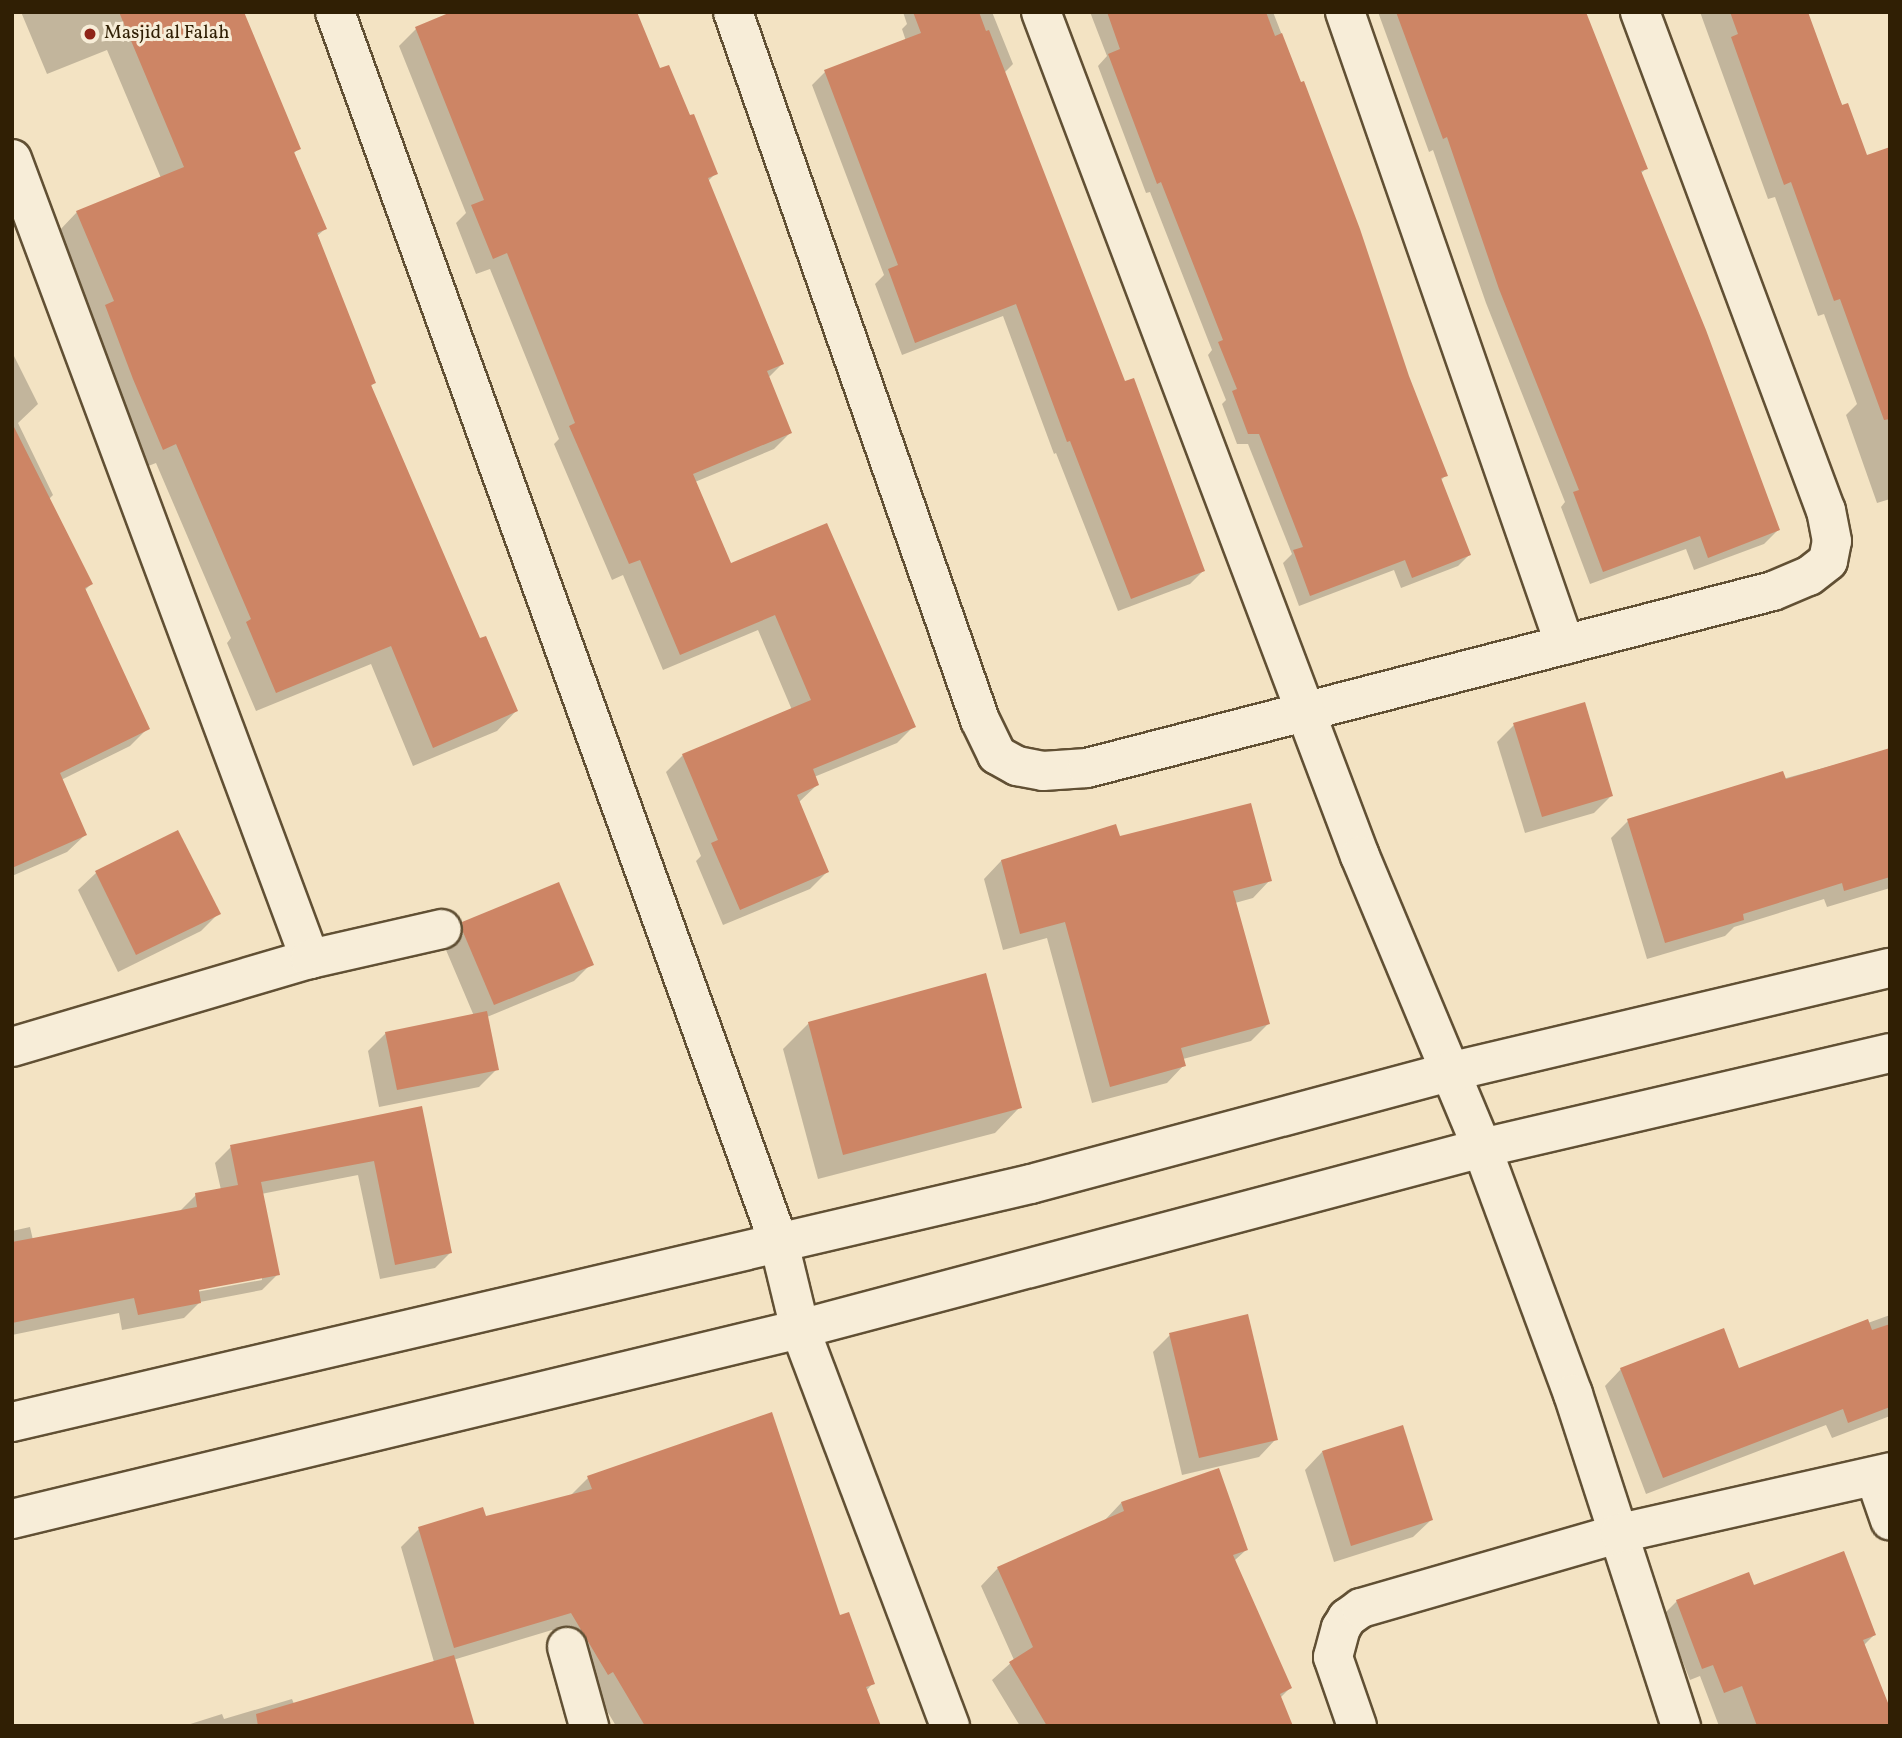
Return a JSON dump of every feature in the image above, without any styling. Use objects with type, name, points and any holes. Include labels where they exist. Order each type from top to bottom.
[{"type":"street","points":[[335,12],[779,1242],[800,1329],[950,1726]]},
{"type":"street","points":[[733,12],[976,707],[998,755],[1017,766],[1043,771],[1087,768],[1773,591],[1809,576],[1828,561],[1831,551],[1826,511],[1640,12]]},
{"type":"street","points":[[1041,12],[1360,856],[1482,1148],[1573,1394],[1681,1726]]},
{"type":"street","points":[[1345,12],[1566,645]]},
{"type":"street","points":[[12,159],[24,231],[310,959]]},
{"type":"street","points":[[12,1047],[310,959],[442,929]]},
{"type":"street","points":[[12,1422],[1031,1184],[1449,1072],[1890,968]]},
{"type":"street","points":[[12,1519],[800,1329],[1482,1148],[1890,1053]]},
{"type":"street","points":[[1357,1726],[1333,1657],[1334,1645],[1347,1618],[1361,1608],[1620,1533],[1882,1474],[1890,1520]]},
{"type":"street","points":[[567,1647],[589,1726]]},
{"type":"building","points":[[119,12],[244,12],[301,149],[294,152],[327,229],[317,233],[376,383],[371,385],[480,638],[486,636],[518,711],[433,748],[391,646],[276,693],[246,622],[251,619],[176,444],[163,450],[133,379],[105,305],[114,301],[76,211],[184,167]]},
{"type":"building","points":[[451,12],[637,12],[660,68],[669,65],[690,115],[694,114],[718,174],[708,178],[784,364],[767,371],[792,433],[693,474],[731,563],[827,523],[916,727],[813,769],[819,785],[797,795],[829,872],[740,910],[711,843],[718,840],[682,754],[811,700],[775,615],[680,655],[640,560],[629,564],[569,426],[575,423],[507,253],[493,259],[471,205],[484,200],[415,27]]},
{"type":"building","points":[[913,12],[979,12],[986,31],[989,30],[1125,381],[1134,378],[1205,571],[1131,599],[1070,441],[1067,442],[1016,304],[915,343],[888,269],[898,265],[824,70],[921,33]]},
{"type":"building","points":[[1107,12],[1266,12],[1275,36],[1282,33],[1301,82],[1304,81],[1360,229],[1409,376],[1448,476],[1441,478],[1471,555],[1412,578],[1405,560],[1310,596],[1293,550],[1303,547],[1259,434],[1248,434],[1232,391],[1237,389],[1218,342],[1223,340],[1161,182],[1157,184],[1108,54],[1120,49]]},
{"type":"building","points":[[1396,12],[1586,12],[1648,169],[1641,171],[1706,330],[1780,530],[1708,558],[1700,536],[1603,572],[1573,492],[1579,490],[1499,289],[1447,137],[1443,139]]},
{"type":"building","points":[[1730,12],[1808,12],[1842,105],[1848,103],[1867,155],[1890,147],[1890,419],[1884,420],[1840,299],[1834,301],[1791,182],[1784,185],[1731,37],[1738,34]]},
{"type":"building","points":[[12,423],[93,584],[85,588],[150,729],[60,773],[87,835],[12,868]]},
{"type":"building","points":[[1585,702],[1613,796],[1542,817],[1513,723]]},
{"type":"building","points":[[1890,748],[1890,877],[1844,891],[1842,883],[1743,914],[1744,920],[1665,943],[1627,819],[1783,771],[1786,779]]},
{"type":"building","points":[[1251,803],[1272,881],[1233,891],[1270,1024],[1181,1048],[1186,1066],[1110,1087],[1065,922],[1020,934],[1001,860],[1116,824],[1120,836]]},
{"type":"building","points":[[178,830],[221,914],[136,955],[95,871]]},
{"type":"building","points":[[559,882],[594,965],[494,1005],[463,932],[462,922]]},
{"type":"building","points":[[986,973],[1022,1108],[843,1155],[808,1022]]},
{"type":"building","points":[[487,1011],[499,1070],[397,1090],[385,1032]]},
{"type":"building","points":[[422,1106],[452,1253],[395,1265],[374,1161],[261,1182],[280,1275],[199,1290],[201,1303],[138,1315],[134,1298],[12,1323],[12,1242],[197,1207],[195,1193],[238,1185],[230,1145]]},
{"type":"building","points":[[1248,1314],[1278,1440],[1199,1458],[1169,1333]]},
{"type":"building","points":[[1868,1319],[1872,1330],[1890,1324],[1890,1407],[1848,1423],[1843,1409],[1663,1478],[1620,1368],[1724,1328],[1739,1368]]},
{"type":"building","points":[[772,1412],[840,1615],[849,1612],[875,1684],[866,1687],[881,1726],[645,1726],[613,1672],[608,1675],[571,1613],[454,1648],[418,1527],[483,1507],[486,1516],[592,1489],[587,1476]]},
{"type":"building","points":[[1403,1425],[1433,1520],[1351,1546],[1322,1451]]},
{"type":"building","points":[[1219,1468],[1248,1550],[1233,1555],[1292,1688],[1280,1694],[1293,1726],[1047,1726],[1009,1662],[1033,1647],[997,1567],[1124,1511],[1121,1502]]},
{"type":"building","points":[[1844,1551],[1876,1635],[1863,1640],[1890,1708],[1890,1726],[1757,1726],[1742,1686],[1724,1693],[1713,1665],[1702,1669],[1676,1600],[1749,1572],[1754,1585]]},
{"type":"building","points":[[454,1655],[475,1726],[258,1726],[256,1714]]},
{"type":"place","name":"Masjid al Falah","points":[[90,34]]}]
